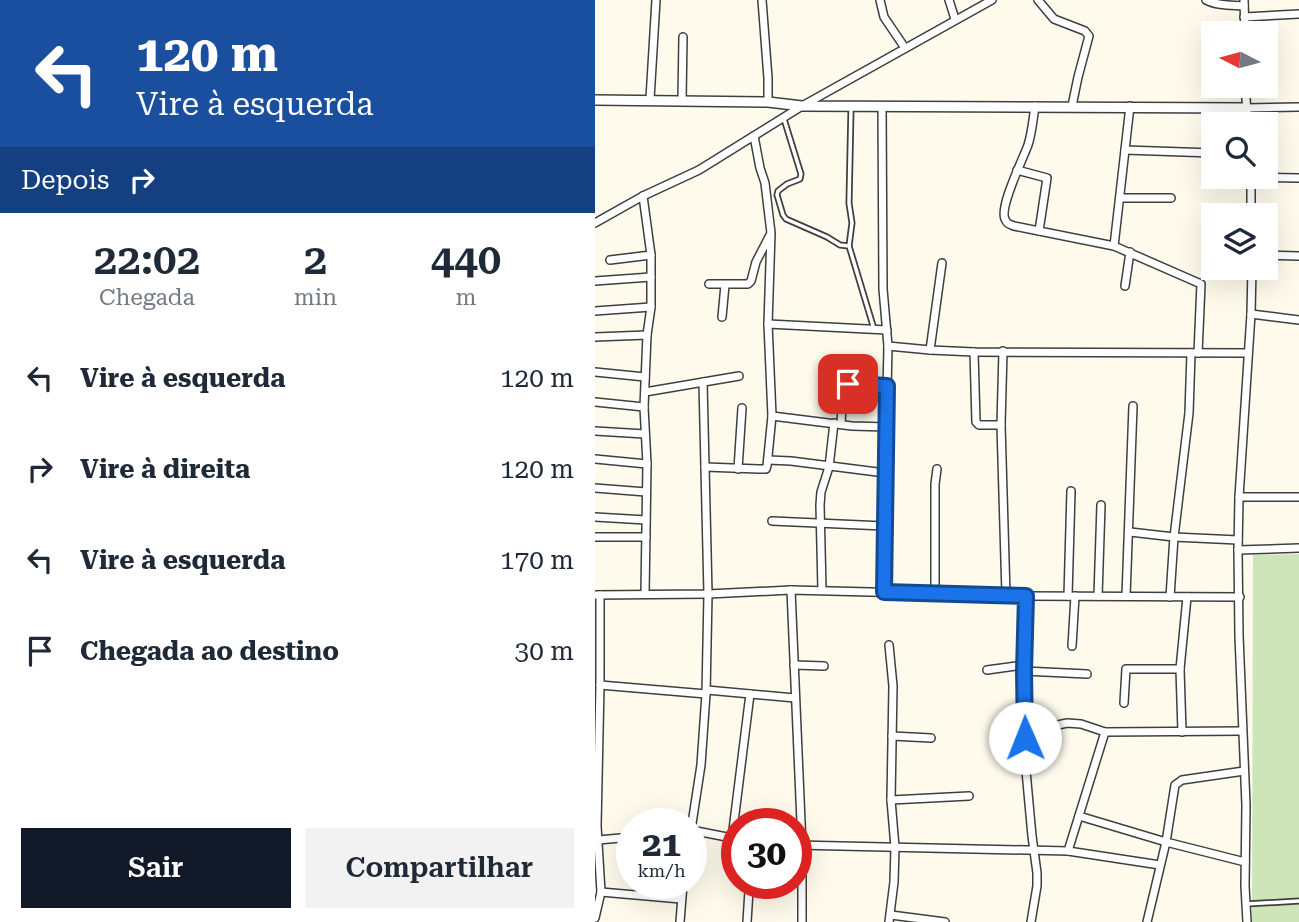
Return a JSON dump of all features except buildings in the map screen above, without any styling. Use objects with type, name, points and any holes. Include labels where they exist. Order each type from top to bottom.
[{"type":"street","points":[[650,99],[656,0]]},
{"type":"street","points":[[762,0],[768,102]]},
{"type":"street","points":[[880,0],[884,17],[905,48]]},
{"type":"street","points":[[949,0],[955,19]]},
{"type":"street","points":[[595,223],[643,196],[699,170],[802,106],[992,0]]},
{"type":"street","points":[[1038,0],[1054,19],[1085,31],[1089,36],[1072,106]]},
{"type":"street","points":[[1206,0],[1222,5],[1244,3],[1244,21]]},
{"type":"street","points":[[1244,17],[1299,14]]},
{"type":"street","points":[[682,100],[683,37]]},
{"type":"street","points":[[1246,98],[1246,112]]},
{"type":"street","points":[[595,100],[768,102],[852,107],[1299,107]]},
{"type":"street","points":[[882,106],[883,289],[888,346],[884,592]]},
{"type":"street","points":[[1035,106],[1029,144],[1017,170],[1005,210],[1005,220],[1014,226],[1114,246],[1201,284],[1170,597]]},
{"type":"street","points":[[1114,246],[1130,106]]},
{"type":"street","points":[[705,467],[766,469],[768,460],[772,416],[768,324],[771,233],[765,183],[754,136]]},
{"type":"street","points":[[1125,150],[1201,153]]},
{"type":"street","points":[[1017,170],[1047,178],[1039,231]]},
{"type":"street","points":[[1278,178],[1299,178]]},
{"type":"street","points":[[643,196],[651,255],[651,307],[644,407],[645,594]]},
{"type":"street","points":[[1120,198],[1171,198]]},
{"type":"street","points":[[709,284],[748,284],[771,233]]},
{"type":"street","points":[[1125,286],[1130,252]]},
{"type":"street","points":[[610,260],[651,255]]},
{"type":"street","points":[[1278,255],[1299,256]]},
{"type":"street","points":[[930,350],[942,263]]},
{"type":"street","points":[[595,281],[651,277]]},
{"type":"street","points":[[1247,922],[1238,540],[1252,280]]},
{"type":"street","points":[[722,317],[725,285]]},
{"type":"street","points":[[595,311],[651,307]]},
{"type":"street","points":[[1251,314],[1299,320]]},
{"type":"street","points":[[768,324],[887,330]]},
{"type":"street","points":[[595,337],[647,335]]},
{"type":"street","points":[[888,346],[974,352],[1248,354]]},
{"type":"street","points":[[1003,351],[1001,425],[1006,595]]},
{"type":"street","points":[[974,352],[976,422],[984,426],[1001,425]]},
{"type":"street","points":[[595,372],[645,377]]},
{"type":"street","points":[[645,392],[739,376]]},
{"type":"street","points":[[694,808],[707,692],[708,594],[703,382]]},
{"type":"street","points":[[822,590],[821,492],[838,424],[841,389],[848,384],[887,386]]},
{"type":"street","points":[[595,402],[644,407]]},
{"type":"street","points":[[1126,596],[1133,406]]},
{"type":"street","points":[[738,469],[742,408]]},
{"type":"street","points":[[772,416],[887,427]]},
{"type":"street","points":[[595,431],[645,435]]},
{"type":"street","points":[[595,459],[646,464]]},
{"type":"street","points":[[768,460],[885,473]]},
{"type":"street","points":[[935,593],[937,468]]},
{"type":"street","points":[[595,488],[646,492]]},
{"type":"street","points":[[1071,491],[1072,646]]},
{"type":"street","points":[[1239,497],[1299,497]]},
{"type":"street","points":[[1098,596],[1101,505]]},
{"type":"street","points":[[595,517],[646,520]]},
{"type":"street","points":[[772,521],[884,526]]},
{"type":"street","points":[[1130,533],[1238,540]]},
{"type":"street","points":[[595,537],[646,537]]},
{"type":"street","points":[[1238,550],[1299,548]]},
{"type":"street","points":[[791,590],[798,808]]},
{"type":"street","points":[[595,918],[601,892],[597,845],[600,685],[598,595],[822,590],[1026,596],[1240,597]]},
{"type":"street","points":[[1026,596],[1025,761],[1037,886],[1031,922]]},
{"type":"street","points":[[1182,732],[1180,669],[1187,597]]},
{"type":"street","points":[[889,645],[893,686],[891,800],[895,847],[890,918],[945,922]]},
{"type":"street","points":[[794,665],[824,666]]},
{"type":"street","points":[[987,670],[1024,668],[1087,674]]},
{"type":"street","points":[[1124,703],[1126,669],[1180,669]]},
{"type":"street","points":[[600,685],[795,698]]},
{"type":"street","points":[[737,808],[750,694]]},
{"type":"street","points":[[1058,725],[1081,724],[1105,732],[1242,730]]},
{"type":"street","points":[[1068,851],[1105,732]]},
{"type":"street","points":[[892,736],[932,738]]},
{"type":"street","points":[[1147,922],[1177,782],[1182,779],[1244,771]]},
{"type":"street","points":[[891,800],[969,796]]},
{"type":"street","points":[[1079,816],[1245,862]]},
{"type":"street","points":[[597,845],[616,841]]},
{"type":"street","points":[[812,845],[1068,851],[1160,864]]},
{"type":"street","points":[[601,892],[616,893]]},
{"type":"street","points":[[680,922],[681,899]]},
{"type":"street","points":[[747,922],[748,899]]},
{"type":"street","points":[[801,899],[802,922]]},
{"type":"lane","points":[[852,107],[849,203],[852,223],[849,246],[874,329]]},
{"type":"lane","points":[[783,118],[801,177],[778,191],[783,215],[795,224],[840,245],[849,246]]},
{"type":"lane","points":[[1246,904],[1299,901]]},
{"type":"green space","points":[[1299,554],[1299,922],[1252,922],[1253,555]]},
{"type":"route","points":[[848,384],[887,386],[884,592],[1026,596],[1025,738]]}]
